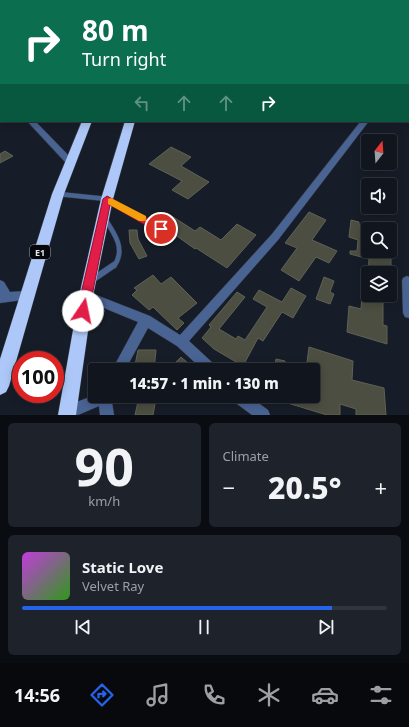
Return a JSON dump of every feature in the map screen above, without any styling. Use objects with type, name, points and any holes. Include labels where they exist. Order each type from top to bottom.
[{"type":"highway","name":"E1","points":[[0,386],[58,194],[87,122]]},
{"type":"highway","points":[[68,413],[86,296],[107,199],[130,122]]},
{"type":"street","points":[[32,122],[70,162]]},
{"type":"street","points":[[181,342],[274,237],[364,122]]},
{"type":"street","points":[[406,280],[409,313]]},
{"type":"street","points":[[0,285],[3,298],[26,296]]},
{"type":"street","points":[[86,296],[146,320],[181,342],[204,363]]},
{"type":"street","points":[[122,363],[146,320]]},
{"type":"street","points":[[68,413],[92,403]]},
{"type":"street","points":[[105,403],[107,415]]},
{"type":"street","points":[[247,403],[263,415]]},
{"type":"lane","points":[[58,194],[107,199],[174,237]]},
{"type":"lane","points":[[90,281],[113,267],[120,256],[119,245],[104,216]]},
{"type":"building","points":[[171,147],[191,157],[181,166],[209,182],[188,199],[172,190],[182,181],[149,164]]},
{"type":"building","points":[[5,151],[13,156],[0,163],[0,154]]},
{"type":"building","points":[[309,212],[326,220],[312,240],[337,251],[329,263],[316,257],[299,281],[281,270],[297,248],[285,243]]},
{"type":"building","points":[[167,213],[195,231],[200,227],[221,240],[237,224],[256,235],[227,268],[196,248],[195,249],[156,221]]},
{"type":"building","points":[[351,220],[359,222],[359,225],[361,226],[361,257],[350,254],[350,251],[357,251],[358,240],[349,237]]},
{"type":"building","points":[[129,230],[137,230],[138,239],[147,256],[139,259],[130,243]]},
{"type":"building","points":[[365,258],[391,258],[391,266],[368,266],[369,259]]},
{"type":"building","points":[[153,275],[161,284],[171,277],[197,303],[178,318],[184,323],[177,330],[153,307],[149,310],[132,295],[137,290],[134,288]]},
{"type":"building","points":[[324,277],[334,281],[330,292],[334,294],[330,304],[316,299]]},
{"type":"building","points":[[291,288],[306,296],[293,318],[282,312],[263,341],[258,338],[245,363],[238,363],[214,349],[202,338],[211,327],[209,325],[237,292],[245,297],[219,329],[236,339],[238,336],[245,340],[267,307],[253,299],[259,290],[282,302]]},
{"type":"building","points":[[362,302],[383,302],[383,325],[387,326],[387,344],[347,332],[349,306],[361,309]]},
{"type":"building","points":[[309,347],[353,361],[352,380],[384,388],[386,415],[356,415],[356,409],[340,404],[340,415],[327,415],[287,403],[320,403],[320,363],[307,363]]},
{"type":"building","points":[[138,350],[156,350],[155,363],[135,363]]},
{"type":"building","points":[[181,357],[188,363],[175,363]]},
{"type":"building","points":[[276,359],[285,361],[285,363],[275,363]]},
{"type":"building","points":[[138,403],[155,403],[153,415],[135,415]]},
{"type":"slow traffic","points":[[111,201],[142,219]]},
{"type":"route","points":[[83,311],[107,199],[161,229]]}]
